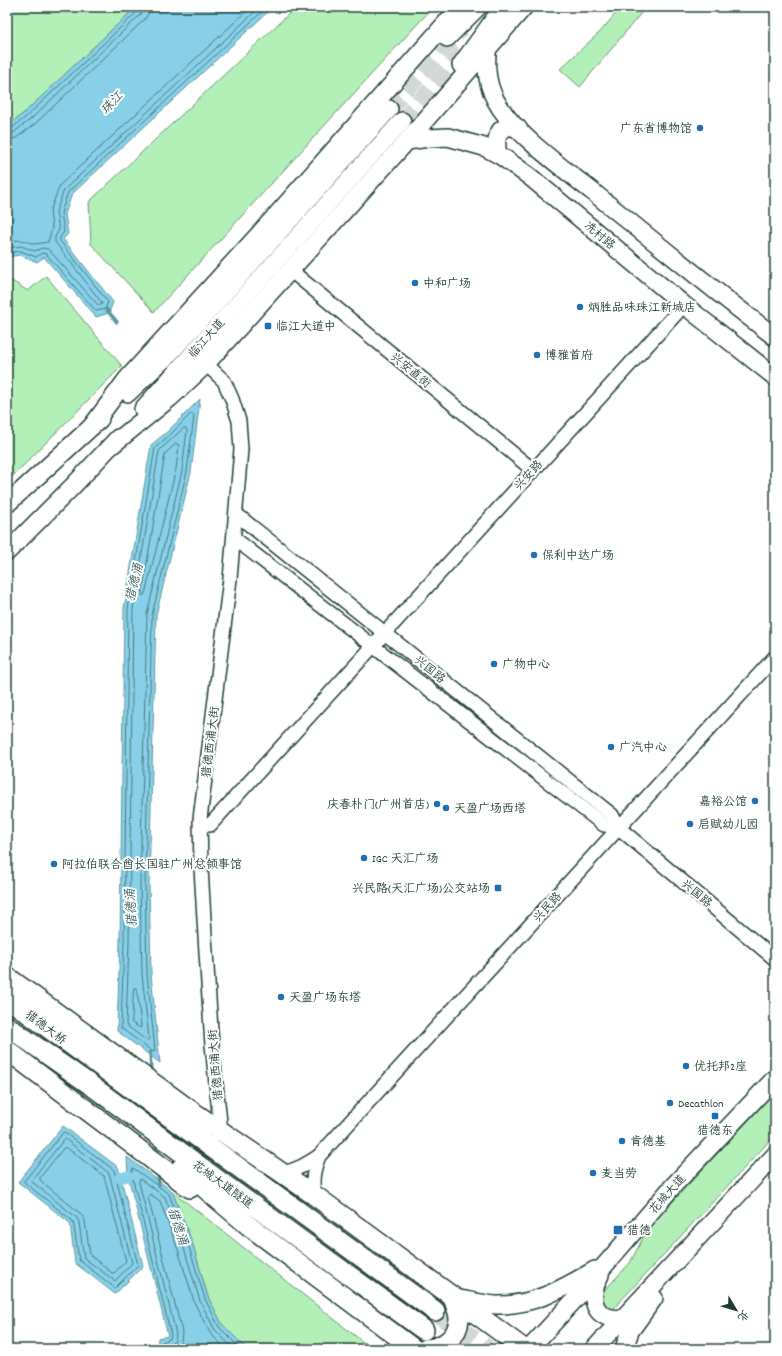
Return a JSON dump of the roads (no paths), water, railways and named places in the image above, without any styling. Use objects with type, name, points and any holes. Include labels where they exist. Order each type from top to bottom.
[{"type":"highway","points":[[7,977],[182,1105],[314,1195],[524,1349]]},
{"type":"highway","name":"猎德大桥","points":[[7,998],[85,1055]]},
{"type":"highway","name":"猎德大桥","points":[[7,1026],[22,1037],[94,1101]]},
{"type":"highway","points":[[84,1034],[186,1127]]},
{"type":"highway","points":[[7,1050],[94,1101],[196,1186],[401,1343],[414,1349]]},
{"type":"highway","points":[[85,1055],[182,1105]]},
{"type":"highway","name":"花城大道隧道","points":[[85,1055],[186,1127],[435,1311]]},
{"type":"highway","name":"花城大道隧道","points":[[94,1101],[191,1160],[424,1330]]},
{"type":"highway","points":[[426,1349],[440,1346],[449,1341],[456,1333],[459,1318],[453,1298]]},
{"type":"main road","points":[[384,103],[460,7]]},
{"type":"main road","points":[[384,103],[478,7]]},
{"type":"main road","points":[[436,106],[461,64],[503,7]]},
{"type":"main road","points":[[110,446],[170,398],[206,364],[407,141],[524,7]]},
{"type":"main road","points":[[490,24],[486,74],[496,101],[518,128],[536,146],[706,284],[775,337]]},
{"type":"main road","name":"临江大道","points":[[7,504],[163,360],[310,199],[384,103]]},
{"type":"main road","name":"临江大道","points":[[7,552],[110,446],[402,121]]},
{"type":"main road","points":[[498,154],[496,144],[497,137],[503,129],[508,127],[518,128]]},
{"type":"main road","name":"冼村路","points":[[407,141],[448,137],[484,147],[498,154],[529,176],[684,305],[775,377]]},
{"type":"main road","name":"花城大道","points":[[528,1349],[580,1294],[673,1186],[775,1078]]},
{"type":"main road","points":[[594,1349],[775,1155]]},
{"type":"main road","points":[[624,1349],[630,1331],[701,1233]]},
{"type":"main road","points":[[453,1298],[496,1305],[532,1300],[547,1296],[607,1263]]},
{"type":"main road","points":[[607,1263],[594,1289],[593,1299],[596,1308],[600,1313],[609,1318],[624,1318]]},
{"type":"street","name":"兴安直街","points":[[290,270],[533,470]]},
{"type":"street","name":"兴安路","points":[[201,825],[210,825],[684,305]]},
{"type":"street","name":"猎德西浦大街","points":[[206,364],[224,381],[232,399],[239,421],[241,448],[235,539],[201,825],[201,868],[210,1014],[221,1132]]},
{"type":"street","name":"兴国路","points":[[236,514],[612,815],[619,828],[775,959]]},
{"type":"street","name":"兴国路","points":[[235,539],[604,825],[619,828]]},
{"type":"street","name":"兴民路","points":[[282,1173],[294,1170],[320,1156],[775,657]]},
{"type":"street","name":"兴民路","points":[[314,1195],[312,1180],[313,1171],[320,1156]]},
{"type":"water","name":"珠江","points":[[136,7],[273,7],[72,194],[65,214],[68,234],[63,239],[113,302],[109,313],[96,317],[44,257],[37,262],[20,255],[7,257],[7,126],[24,113]]},
{"type":"water","points":[[200,399],[191,472],[156,615],[149,884],[151,974],[160,1063],[117,1031],[120,942],[124,609],[151,445],[168,431]]},
{"type":"water","points":[[63,1126],[118,1167],[143,1266],[115,1294],[75,1263],[70,1223],[18,1182]]},
{"type":"water","points":[[127,1157],[172,1191],[193,1245],[208,1297],[222,1324],[247,1349],[157,1349],[158,1338],[168,1336],[128,1176]]},
{"type":"waterway","points":[[106,309],[117,322]]},
{"type":"waterway","name":"猎德涌","points":[[150,1052],[151,1073]]},
{"type":"waterway","name":"猎德涌","points":[[156,1142],[157,1155]]},
{"type":"waterway","name":"猎德涌","points":[[158,1171],[159,1185]]},
{"type":"waterway","points":[[120,1178],[128,1176]]},
{"type":"tunnel","points":[[389,109],[461,29]]},
{"type":"tunnel","points":[[402,121],[467,48]]},
{"type":"tunnel","points":[[435,1311],[487,1349]]},
{"type":"place","name":"广东省博物馆","points":[[700,128]]},
{"type":"place","name":"中和广场","points":[[415,283]]},
{"type":"place","name":"炳胜品味珠江新城店","points":[[580,307]]},
{"type":"place","name":"临江大道中","points":[[268,326]]},
{"type":"place","name":"博雅首府","points":[[537,355]]},
{"type":"place","name":"保利中达广场","points":[[534,555]]},
{"type":"place","name":"广物中心","points":[[494,664]]},
{"type":"place","name":"广汽中心","points":[[611,747]]},
{"type":"place","name":"嘉裕公馆","points":[[755,801]]},
{"type":"place","name":"庆春朴门(广州首店)","points":[[437,804]]},
{"type":"place","name":"天盈广场西塔","points":[[446,808]]},
{"type":"place","name":"启赋幼儿园","points":[[690,824]]},
{"type":"place","name":"IGC 天汇广场","points":[[364,858]]},
{"type":"place","name":"阿拉伯联合酋长国驻广州总领事馆","points":[[54,864]]},
{"type":"place","name":"兴民路(天汇广场)公交站场","points":[[498,888]]},
{"type":"place","name":"天盈广场东塔","points":[[281,997]]},
{"type":"place","name":"优托邦2座","points":[[686,1066]]},
{"type":"place","name":"Decathlon","points":[[670,1103]]},
{"type":"place","name":"猎德东","points":[[715,1116]]},
{"type":"place","name":"肯德基","points":[[622,1141]]},
{"type":"place","name":"麦当劳","points":[[593,1173]]},
{"type":"place","name":"猎德","points":[[618,1230]]}]
